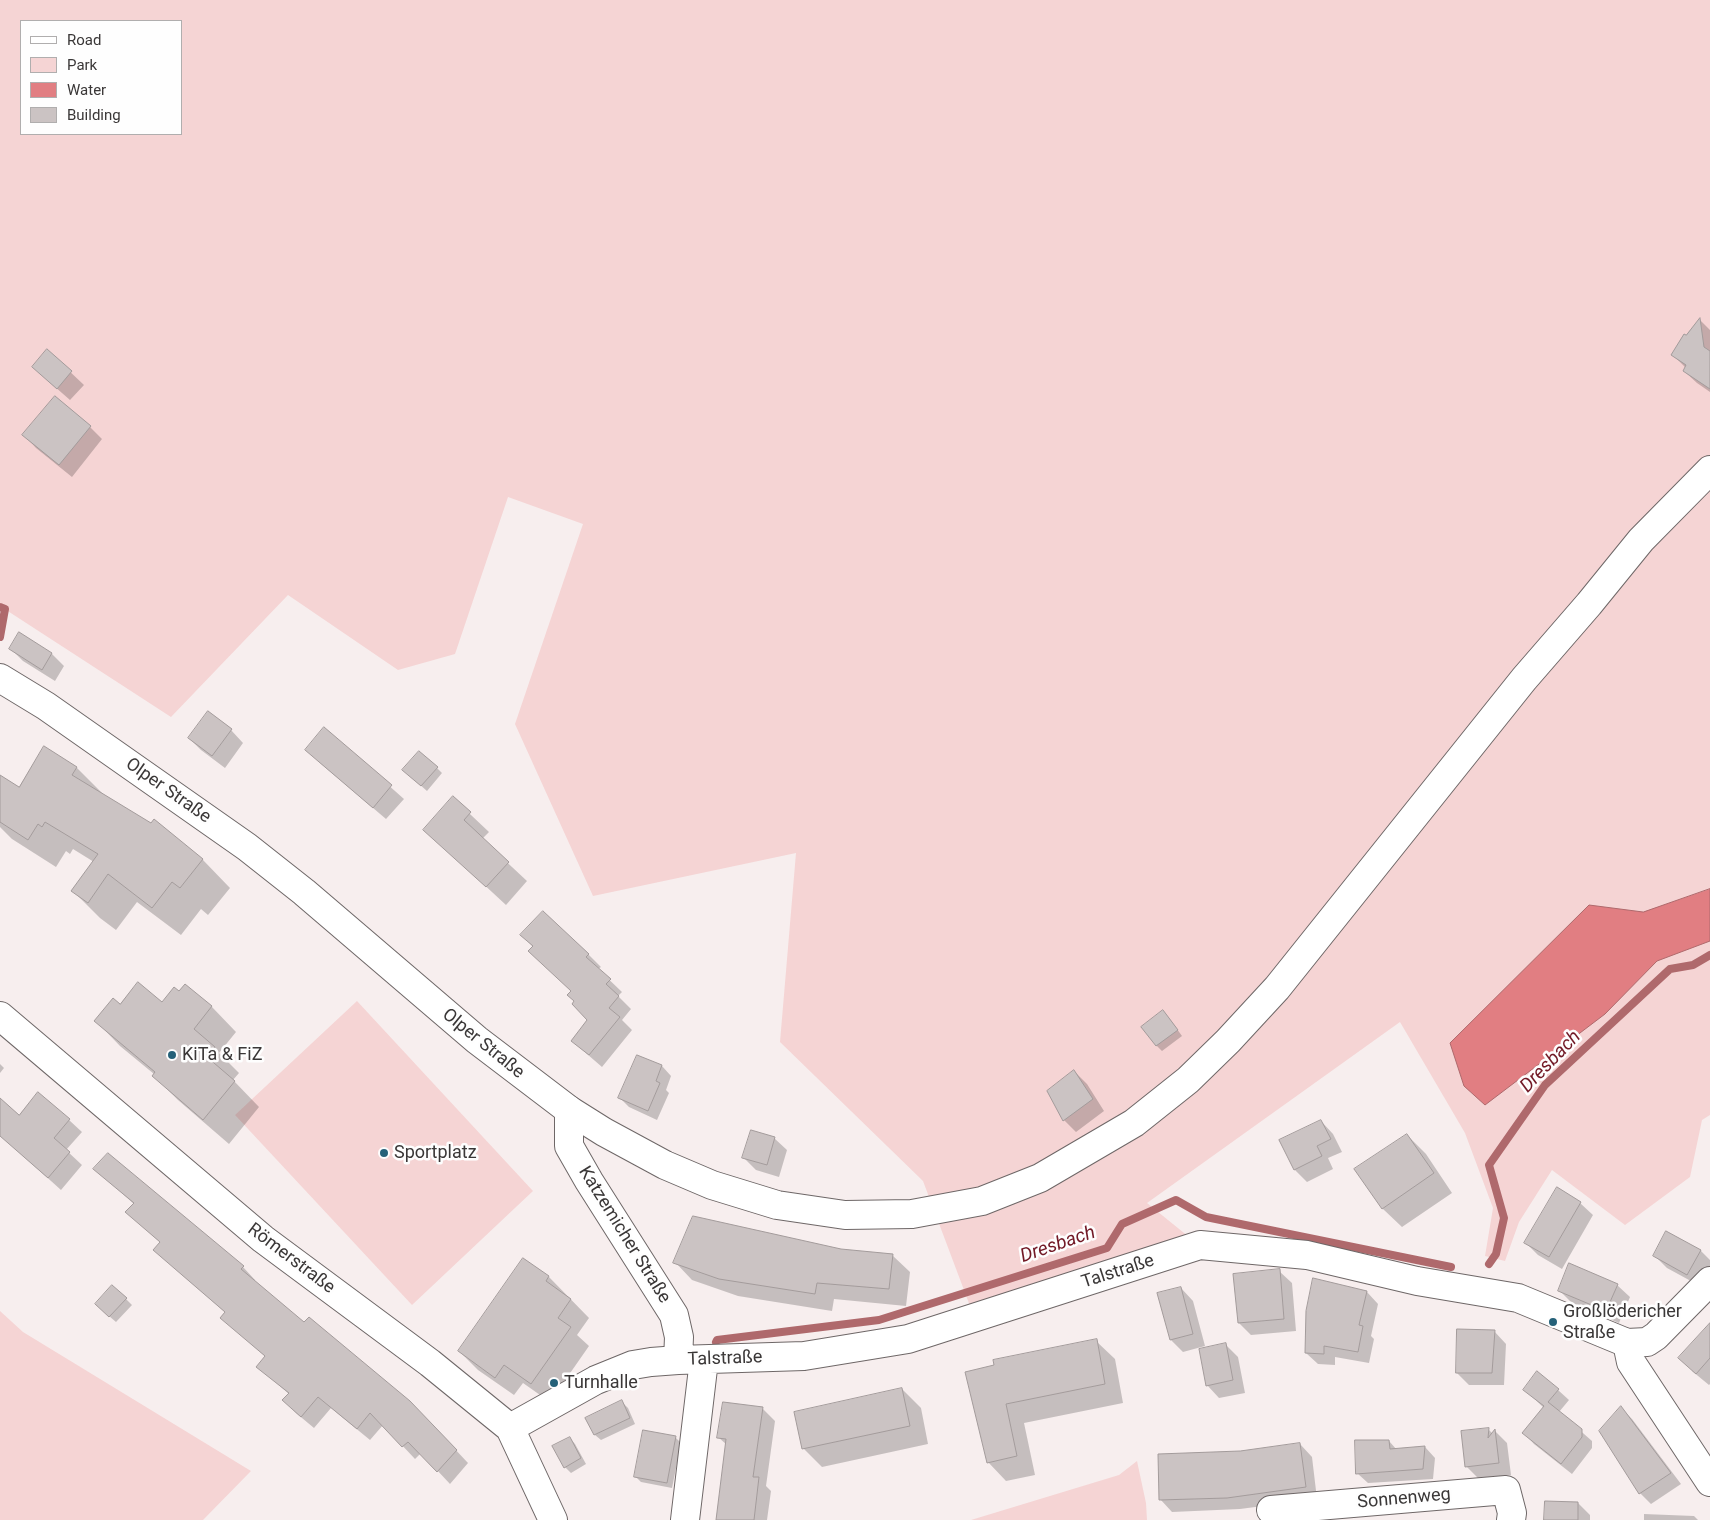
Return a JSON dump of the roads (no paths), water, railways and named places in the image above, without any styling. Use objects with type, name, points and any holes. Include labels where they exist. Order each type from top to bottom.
[{"type":"street","name":"Olper Straße","points":[[0,678],[46,706],[247,847],[304,892],[477,1040],[569,1110],[604,1132],[665,1165],[712,1185],[778,1204],[845,1216],[912,1214],[982,1201],[1040,1178],[1134,1123],[1188,1080],[1228,1041],[1277,988],[1524,679],[1641,540],[1710,470]]},
{"type":"street","name":"Römerstraße","points":[[0,1016],[263,1239],[430,1363],[510,1428],[553,1520]]},
{"type":"street","name":"Katzemicher Straße","points":[[569,1110],[569,1146],[674,1315],[678,1336],[678,1360]]},
{"type":"street","name":"Talstraße","points":[[510,1428],[596,1380],[633,1366],[651,1362],[678,1360],[804,1356],[908,1338],[1200,1245],[1306,1256],[1417,1280],[1518,1298],[1627,1342],[1647,1342],[1656,1336],[1710,1281]]},
{"type":"street","points":[[1627,1342],[1631,1362],[1710,1482]]},
{"type":"street","points":[[685,1520],[704,1360]]},
{"type":"street","name":"Sonnenweg","points":[[1271,1510],[1506,1490],[1512,1513],[1511,1520]]},
{"type":"water","points":[[1710,889],[1710,941],[1657,961],[1605,1014],[1485,1105],[1464,1086],[1450,1043],[1589,905],[1643,912]]},
{"type":"waterway","name":"Dresbach","points":[[0,607],[5,609],[0,637]]},
{"type":"waterway","name":"Dresbach","points":[[1489,1264],[1496,1254],[1504,1218],[1489,1165],[1545,1085],[1670,969],[1693,965],[1710,955]]},
{"type":"waterway","name":"Dresbach","points":[[716,1342],[717,1340],[879,1320],[1107,1248],[1122,1224],[1176,1200],[1206,1217],[1451,1267]]},
{"type":"place","name":"KiTa & FiZ","points":[[172,1055]]},
{"type":"place","name":"Sportplatz","points":[[384,1153]]},
{"type":"place","name":"Großlödericher Straße","points":[[1553,1322]]},
{"type":"place","name":"Turnhalle","points":[[554,1383]]}]
